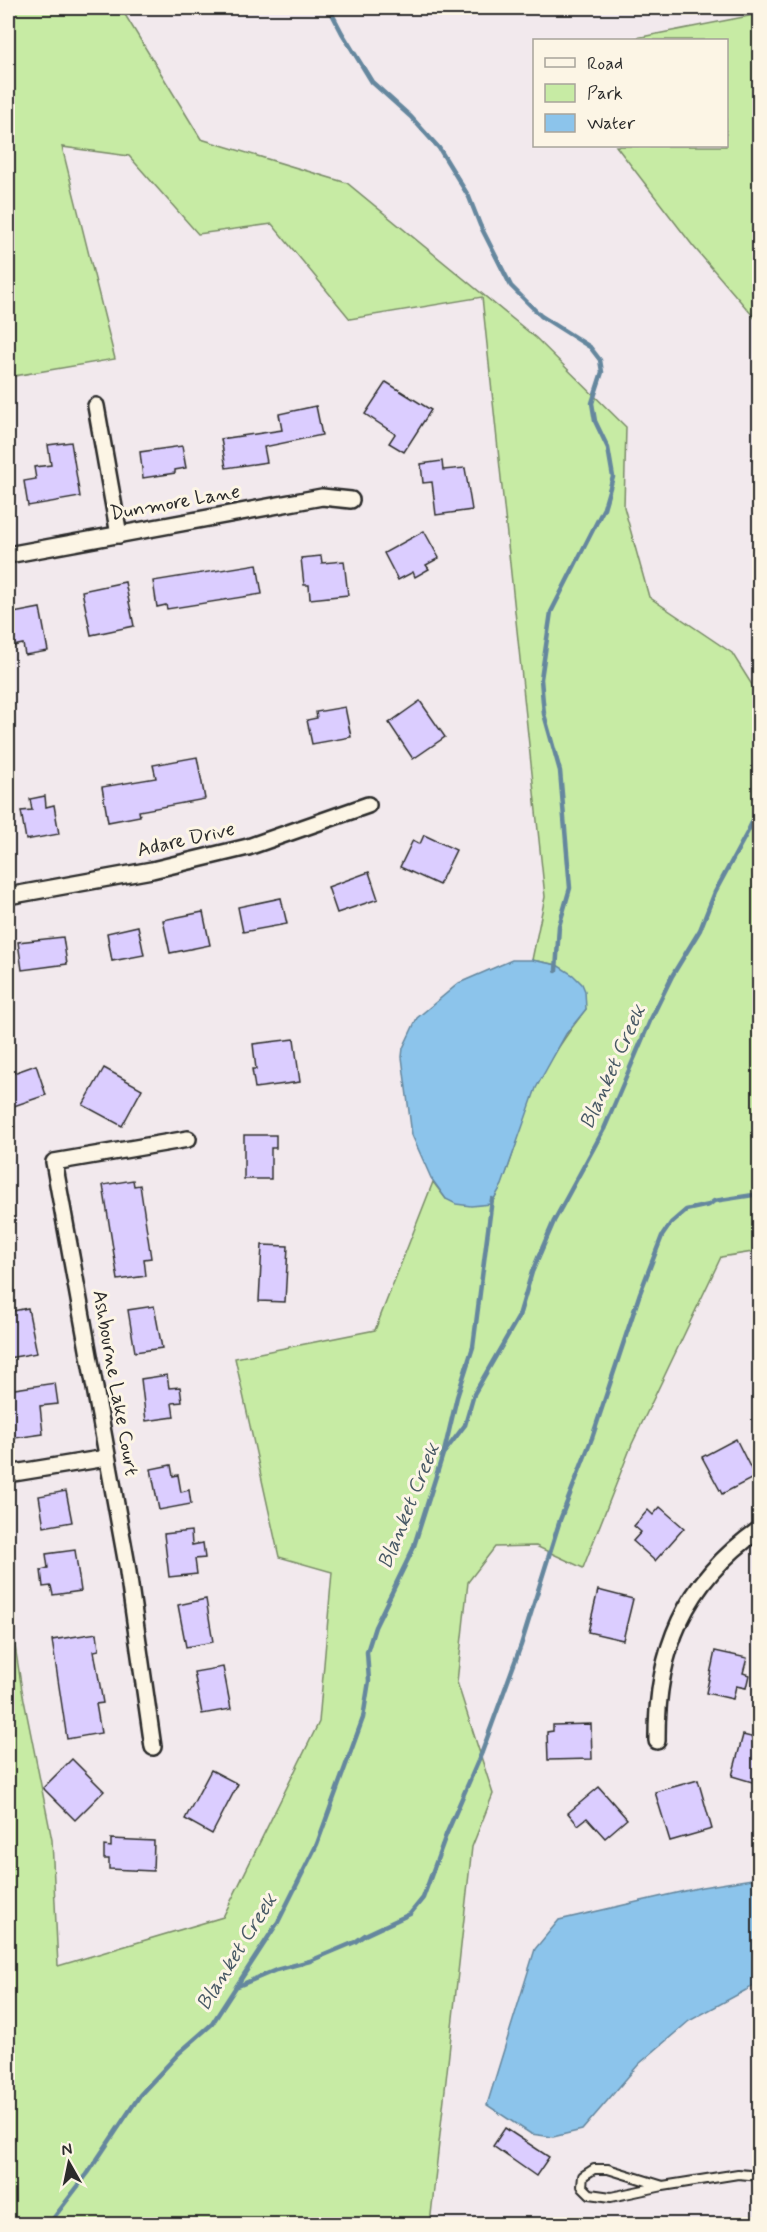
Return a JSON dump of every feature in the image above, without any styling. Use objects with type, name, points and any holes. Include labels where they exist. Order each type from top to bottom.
[{"type":"street","points":[[96,406],[119,535]]},
{"type":"street","name":"Dunmore Lane","points":[[8,555],[322,497],[351,500]]},
{"type":"street","name":"Adare Drive","points":[[8,896],[152,870],[248,847],[368,805]]},
{"type":"street","name":"Ashbourne Lake Court","points":[[153,1747],[127,1565],[54,1162],[188,1139]]},
{"type":"street","points":[[8,1474],[106,1458]]},
{"type":"street","points":[[657,1742],[661,1677],[675,1628],[692,1595],[711,1572],[736,1546],[759,1529]]},
{"type":"lane","points":[[663,2186],[608,2169],[594,2169],[582,2176],[582,2186],[590,2194],[611,2197],[738,2174],[759,2176]]},
{"type":"green space","points":[[8,8],[121,8],[201,139],[347,183],[536,338],[626,427],[624,507],[649,597],[732,653],[759,696],[759,1251],[721,1257],[632,1444],[583,1568],[536,1546],[495,1547],[468,1582],[457,1682],[493,1794],[472,1847],[430,2224],[8,2224],[8,1602],[22,1690],[52,1840],[58,1966],[223,1917],[319,1722],[332,1572],[279,1557],[235,1358],[375,1330],[433,1182],[446,1199],[491,1204],[505,1176],[536,1087],[559,1046],[586,1009],[557,965],[532,960],[545,897],[482,297],[350,319],[272,224],[198,234],[129,156],[62,147],[115,359],[8,377]]},
{"type":"green space","points":[[760,14],[759,323],[693,246],[617,147],[728,147],[728,39],[631,39]]},
{"type":"water","points":[[512,960],[532,960],[557,965],[573,975],[585,991],[586,1009],[566,1034],[536,1088],[502,1185],[491,1204],[471,1206],[456,1204],[446,1199],[431,1178],[412,1135],[402,1057],[403,1048],[417,1018],[459,983]]},
{"type":"water","points":[[759,1878],[759,1983],[689,2021],[639,2064],[582,2130],[553,2137],[531,2134],[487,2105],[535,1949],[559,1920],[702,1887]]},
{"type":"building","points":[[386,382],[431,410],[404,452],[389,443],[395,434],[365,414]]},
{"type":"building","points":[[316,406],[322,435],[264,447],[267,462],[226,468],[221,439],[282,430],[279,414]]},
{"type":"building","points":[[71,442],[80,497],[28,506],[24,481],[36,479],[34,467],[51,465],[48,445]]},
{"type":"building","points":[[182,446],[186,468],[175,470],[175,473],[143,478],[140,452]]},
{"type":"building","points":[[442,461],[443,470],[465,468],[472,510],[436,515],[432,482],[423,483],[421,464]]},
{"type":"building","points":[[424,531],[439,558],[426,565],[429,569],[415,577],[413,572],[398,580],[384,553]]},
{"type":"building","points":[[321,556],[322,563],[344,561],[348,595],[310,599],[309,585],[304,585],[301,558]]},
{"type":"building","points":[[257,564],[262,594],[167,609],[166,605],[157,607],[153,581]]},
{"type":"building","points":[[125,582],[134,626],[91,635],[82,591]]},
{"type":"building","points":[[40,608],[48,651],[25,655],[23,644],[8,647],[8,614]]},
{"type":"building","points":[[420,701],[445,737],[413,759],[389,723]]},
{"type":"building","points":[[345,707],[351,737],[312,744],[307,720],[317,718],[316,712]]},
{"type":"building","points":[[197,757],[205,799],[139,811],[140,816],[108,822],[102,787],[156,778],[153,765]]},
{"type":"building","points":[[45,796],[46,807],[54,805],[59,834],[26,840],[21,811],[32,810],[30,799]]},
{"type":"building","points":[[424,835],[456,850],[439,885],[400,867],[413,840],[420,844]]},
{"type":"building","points":[[369,872],[378,899],[337,913],[328,887]]},
{"type":"building","points":[[281,898],[287,924],[243,932],[238,907]]},
{"type":"building","points":[[203,912],[210,945],[170,953],[163,920]]},
{"type":"building","points":[[138,926],[144,955],[112,961],[107,933]]},
{"type":"building","points":[[63,937],[67,964],[22,970],[18,942]]},
{"type":"building","points":[[294,1039],[300,1082],[255,1088],[252,1069],[256,1069],[253,1044]]},
{"type":"building","points":[[36,1065],[46,1095],[8,1108],[8,1075]]},
{"type":"building","points":[[104,1068],[142,1089],[122,1126],[83,1105]]},
{"type":"building","points":[[244,1135],[276,1135],[276,1148],[271,1148],[271,1179],[244,1179]]},
{"type":"building","points":[[133,1180],[134,1186],[140,1185],[151,1258],[144,1259],[146,1276],[118,1280],[103,1185]]},
{"type":"building","points":[[262,1245],[288,1246],[285,1302],[259,1301]]},
{"type":"building","points":[[154,1306],[162,1348],[135,1352],[128,1310]]},
{"type":"building","points":[[28,1308],[37,1353],[8,1358],[8,1312]]},
{"type":"building","points":[[167,1375],[169,1388],[180,1387],[182,1402],[172,1403],[174,1417],[146,1421],[141,1379]]},
{"type":"building","points":[[55,1383],[58,1404],[40,1406],[43,1434],[15,1438],[13,1427],[8,1427],[8,1390]]},
{"type":"building","points":[[736,1439],[755,1477],[722,1494],[702,1457]]},
{"type":"building","points":[[171,1465],[173,1476],[178,1475],[181,1492],[189,1490],[191,1504],[159,1510],[151,1469]]},
{"type":"building","points":[[66,1491],[72,1522],[44,1527],[39,1496]]},
{"type":"building","points":[[660,1507],[684,1528],[655,1561],[633,1541],[641,1532],[634,1526],[648,1510],[653,1515]]},
{"type":"building","points":[[191,1531],[192,1545],[203,1543],[205,1558],[195,1559],[197,1574],[169,1577],[164,1534]]},
{"type":"building","points":[[75,1550],[81,1591],[53,1595],[51,1586],[43,1587],[41,1570],[48,1568],[46,1554]]},
{"type":"building","points":[[598,1590],[633,1599],[623,1640],[588,1632]]},
{"type":"building","points":[[206,1599],[213,1642],[186,1647],[178,1605]]},
{"type":"building","points":[[97,1633],[99,1650],[94,1651],[103,1703],[96,1704],[101,1733],[67,1739],[52,1640]]},
{"type":"building","points":[[715,1651],[747,1658],[743,1673],[749,1675],[746,1688],[736,1686],[733,1699],[706,1693]]},
{"type":"building","points":[[223,1667],[231,1709],[202,1714],[194,1672]]},
{"type":"building","points":[[591,1724],[592,1759],[548,1760],[547,1732],[553,1731],[553,1725]]},
{"type":"building","points":[[743,1735],[759,1739],[759,1784],[732,1776]]},
{"type":"building","points":[[72,1759],[104,1791],[75,1820],[43,1788]]},
{"type":"building","points":[[211,1770],[238,1784],[212,1834],[185,1819]]},
{"type":"building","points":[[698,1780],[712,1829],[670,1841],[655,1792]]},
{"type":"building","points":[[599,1787],[627,1819],[605,1838],[587,1818],[578,1825],[568,1813]]},
{"type":"building","points":[[111,1839],[154,1841],[153,1871],[109,1869],[109,1859],[104,1859],[104,1846],[111,1847]]},
{"type":"building","points":[[505,2128],[549,2157],[536,2176],[493,2146]]},
{"type":"waterway","points":[[329,8],[372,82],[411,117],[439,148],[469,197],[480,225],[511,286],[541,316],[590,347],[600,360],[602,372],[592,403],[595,421],[608,448],[613,477],[604,508],[551,612],[541,679],[544,714],[560,771],[570,888],[559,926],[556,971]]},
{"type":"waterway","name":"Blanket Creek","points":[[49,2224],[88,2173],[140,2095],[179,2053],[212,2024],[278,1922],[317,1844],[363,1718],[369,1681],[367,1652],[375,1627],[413,1549],[443,1454],[465,1425],[474,1394],[519,1316],[532,1272],[554,1221],[604,1129],[650,1021],[672,976],[700,930],[715,892],[760,806]]},
{"type":"waterway","points":[[238,1986],[276,1970],[310,1961],[355,1942],[410,1914],[423,1898],[446,1835],[482,1752],[521,1645],[560,1520],[592,1438],[640,1293],[662,1236],[671,1223],[686,1210],[709,1205],[714,1201],[760,1194]]},
{"type":"waterway","points":[[444,1452],[457,1397],[473,1347],[492,1199]]}]
